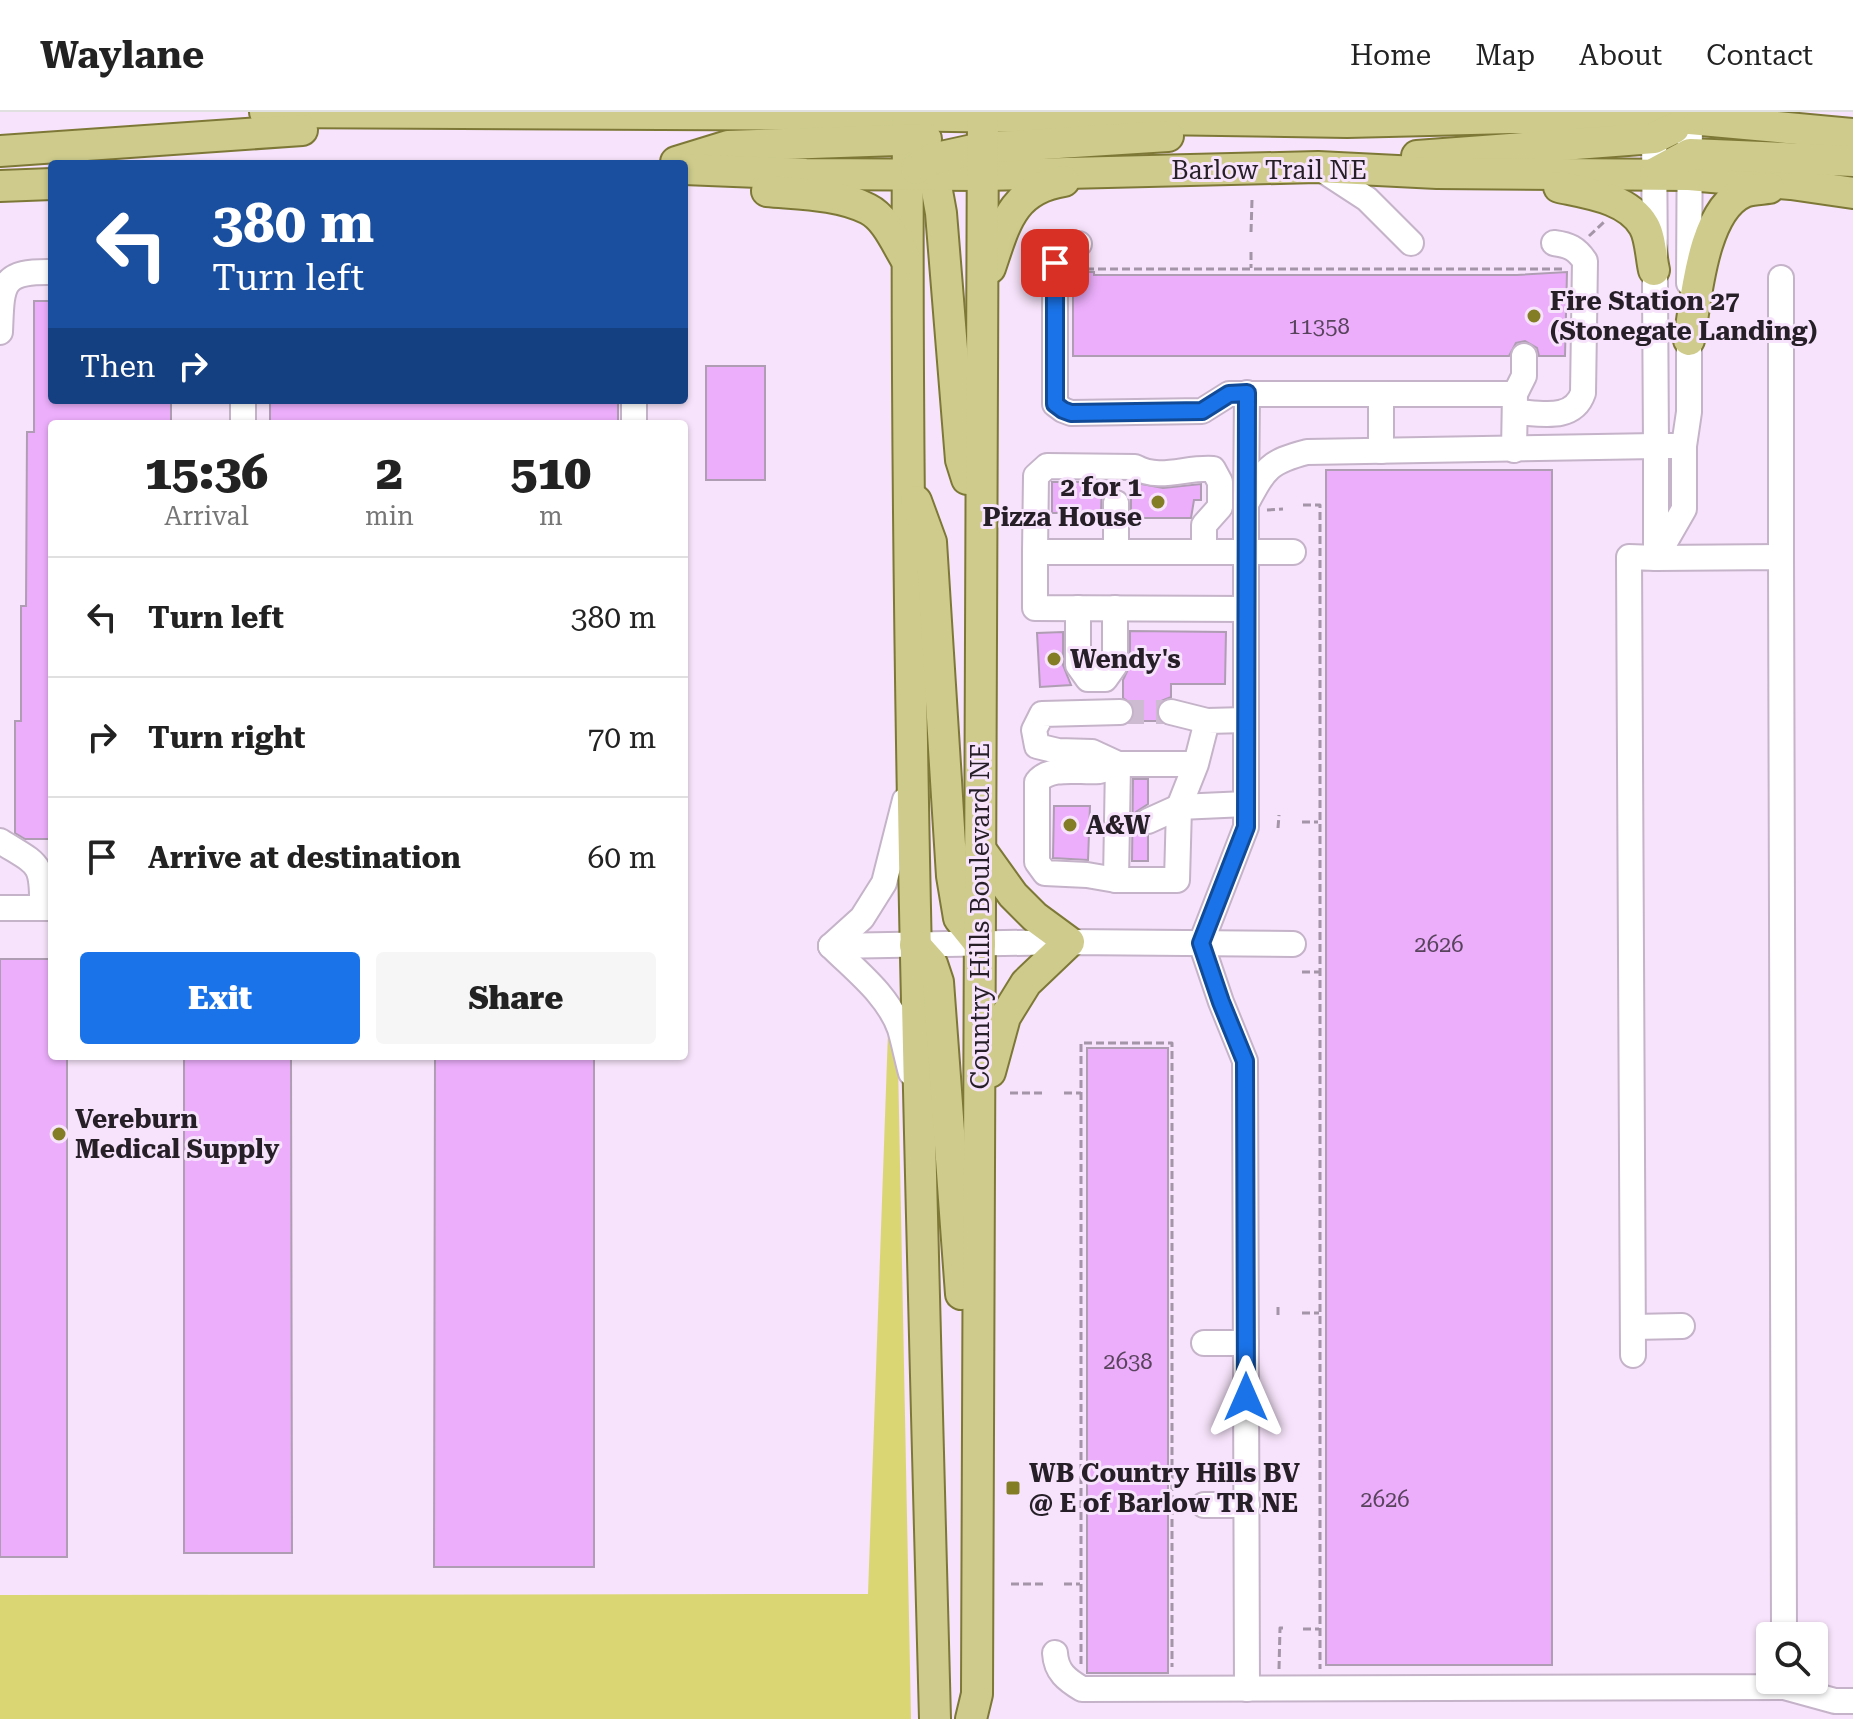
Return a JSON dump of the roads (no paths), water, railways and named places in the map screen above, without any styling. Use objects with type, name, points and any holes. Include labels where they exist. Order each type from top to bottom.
[{"type":"main road","name":"Barlow Trail NE","points":[[265,112],[770,114],[918,145],[972,133],[1135,171],[1318,167],[1490,173],[1653,174],[1690,165],[1853,193]]},
{"type":"main road","points":[[1210,112],[1250,119]]},
{"type":"main road","points":[[1781,112],[1852,143]]},
{"type":"main road","points":[[0,151],[369,125],[398,113]]},
{"type":"main road","name":"Barlow Trail NE","points":[[688,169],[735,172],[918,145],[972,133],[1250,119],[1571,115],[1654,123],[1690,116],[1852,143]]},
{"type":"main road","points":[[972,133],[1354,119]]},
{"type":"main road","points":[[1318,167],[1473,151],[1654,123]]},
{"type":"main road","name":"Country Hills Boulevard NE","points":[[971,1719],[977,1694],[982,293],[972,133]]},
{"type":"main road","points":[[1690,165],[1852,143]]},
{"type":"main road","points":[[684,160],[728,146],[918,145]]},
{"type":"main road","points":[[918,145],[906,259],[908,480],[915,945],[935,1719]]},
{"type":"main road","points":[[918,145],[961,460],[980,519]]},
{"type":"main road","points":[[982,293],[1003,229],[1015,204],[1044,184],[1135,171]]},
{"type":"main road","points":[[735,172],[759,190],[829,198],[869,209],[886,226],[906,259]]},
{"type":"main road","points":[[1490,173],[1601,195],[1628,210],[1645,227],[1654,270]]},
{"type":"main road","points":[[0,186],[48,184]]},
{"type":"main road","points":[[1689,340],[1708,238],[1723,210],[1744,192],[1791,184]]},
{"type":"main road","points":[[908,480],[931,542],[954,888],[959,918],[980,944]]},
{"type":"main road","points":[[979,1108],[1005,1017],[1026,983],[1069,942],[1035,917],[1013,895],[980,849]]},
{"type":"main road","points":[[915,945],[932,964],[938,982],[962,1319],[978,1392]]},
{"type":"street","points":[[1656,558],[1684,509],[1684,446],[1689,412],[1690,116]]},
{"type":"street","points":[[1654,123],[1656,558]]},
{"type":"street","points":[[1318,167],[1367,199],[1411,243]]},
{"type":"street","points":[[1079,244],[1063,248],[1055,263],[1055,404],[1071,413],[1202,411],[1229,394],[1247,393],[1381,394],[1515,403],[1569,411],[1579,405],[1583,393],[1585,261],[1578,250],[1554,243]]},
{"type":"street","points":[[0,332],[2,289],[11,278],[24,272],[48,272]]},
{"type":"street","points":[[1781,278],[1784,1622]]},
{"type":"street","points":[[1514,450],[1515,403],[1524,376],[1524,356]]},
{"type":"street","points":[[1247,393],[1253,507]]},
{"type":"street","points":[[1381,394],[1381,451]]},
{"type":"street","points":[[1247,1689],[1245,1061],[1201,943],[1246,827],[1246,553],[1262,474],[1280,459],[1307,452],[1684,446]]},
{"type":"street","points":[[1204,552],[1204,525],[1220,507],[1220,482],[1213,469],[1147,473],[1135,467],[1047,466],[1036,476],[1035,608],[1246,609]]},
{"type":"street","points":[[1116,503],[1116,552]]},
{"type":"street","points":[[1035,552],[1293,552]]},
{"type":"street","points":[[1633,1355],[1629,557],[1781,557]]},
{"type":"street","points":[[1078,608],[1078,665],[1088,679],[1105,679],[1115,665],[1115,608]]},
{"type":"street","points":[[1118,764],[1092,752],[1058,751],[1037,746],[1034,730],[1042,714],[1120,712]]},
{"type":"street","points":[[1171,712],[1207,721],[1246,720]]},
{"type":"street","points":[[1196,764],[1118,764],[1103,770],[1055,772],[1041,776],[1037,782],[1037,862],[1045,873],[1116,880],[1177,880],[1179,807],[1196,764],[1207,721]]},
{"type":"street","points":[[1116,880],[1132,821],[1118,764]]},
{"type":"street","points":[[831,946],[862,918],[884,883],[912,769]]},
{"type":"street","points":[[1132,821],[1179,807],[1246,804]]},
{"type":"street","points":[[0,841],[35,864],[41,872],[47,908],[0,908]]},
{"type":"street","points":[[831,946],[1069,942],[1293,944]]},
{"type":"street","points":[[831,946],[879,994],[889,1009],[899,1027],[919,1102]]},
{"type":"street","points":[[1633,1327],[1682,1326]]},
{"type":"street","points":[[1204,1343],[1246,1343]]},
{"type":"street","points":[[1204,1505],[1247,1505]]},
{"type":"street","points":[[1055,1653],[1065,1679],[1082,1689],[1756,1684]]},
{"type":"street","points":[[1814,1694],[1835,1701],[1853,1701]]},
{"type":"tunnel","points":[[1120,712],[1171,712]]},
{"type":"place","name":"Fire Station 27 (Stonegate Landing)","points":[[1534,316]]},
{"type":"place","name":"2 for 1 Pizza House","points":[[1158,502]]},
{"type":"place","name":"Wendy's","points":[[1054,659]]},
{"type":"place","name":"A&W","points":[[1070,825]]},
{"type":"place","name":"Vereburn Medical Supply","points":[[59,1134]]},
{"type":"place","name":"WB Country Hills BV @ E of Barlow TR NE","points":[[1013,1488]]}]
